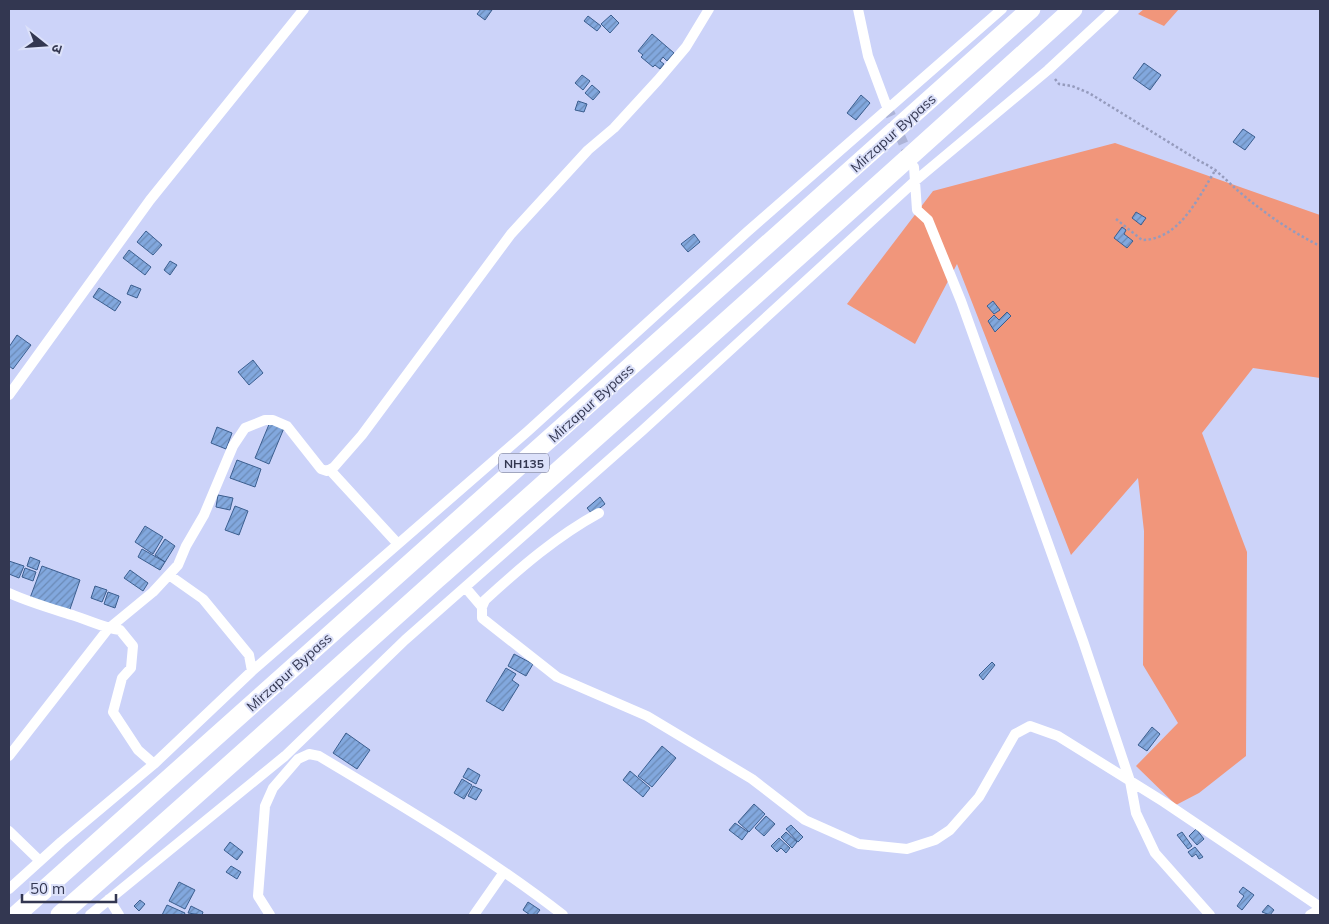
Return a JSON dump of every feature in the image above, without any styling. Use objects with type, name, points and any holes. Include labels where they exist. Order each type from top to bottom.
[{"type":"highway","name":"Mirzapur Bypass","points":[[16,915],[1031,9]]},
{"type":"highway","name":"NH135","points":[[60,915],[652,389],[832,224],[931,138],[1073,9]]},
{"type":"street","points":[[9,395],[150,200],[304,9]]},
{"type":"street","points":[[330,470],[362,435],[511,234],[588,150],[614,128],[658,80],[686,47],[709,9]]},
{"type":"street","points":[[858,9],[868,56],[887,107]]},
{"type":"street","points":[[9,889],[154,764],[252,671],[528,431],[747,232],[1002,9]]},
{"type":"street","points":[[90,915],[285,756],[405,640],[643,430],[915,181],[1048,70],[1114,9]]},
{"type":"street","points":[[914,167],[917,210],[928,220],[955,285],[1083,641],[1130,781],[1136,813],[1155,853],[1210,915]]},
{"type":"street","points":[[9,756],[108,629],[178,566],[186,546],[204,515],[233,446],[246,428],[265,420],[273,420],[287,426],[320,469],[330,470],[398,544]]},
{"type":"street","points":[[599,513],[558,538],[520,568],[485,600],[482,606],[482,618],[557,677],[647,716],[752,779],[805,820],[859,844],[907,850],[935,840],[950,830],[979,797],[1015,734],[1030,726],[1058,736],[1164,802],[1320,908],[1311,915]]},
{"type":"street","points":[[169,575],[203,599],[249,655],[252,671]]},
{"type":"street","points":[[465,587],[482,606]]},
{"type":"street","points":[[9,593],[40,607],[76,616],[108,629],[120,630],[134,646],[131,668],[122,678],[113,712],[138,750],[154,764]]},
{"type":"street","points":[[270,915],[258,896],[265,806],[273,788],[298,759],[310,754],[319,756],[410,810],[504,872],[563,915]]},
{"type":"street","points":[[9,831],[40,861]]},
{"type":"street","points":[[474,915],[504,872]]},
{"type":"street","points":[[109,899],[119,915]]},
{"type":"path","points":[[1048,70],[1059,84],[1072,86],[1089,93],[1200,162],[1216,169],[1223,178],[1264,212],[1296,234],[1320,246]]},
{"type":"path","points":[[1116,219],[1142,240],[1166,233],[1184,218],[1216,169]]},
{"type":"shaded area","points":[[1144,9],[1179,9],[1164,26],[1138,14]]},
{"type":"shaded area","points":[[1115,143],[1320,215],[1320,378],[1253,368],[1202,433],[1247,552],[1246,756],[1199,793],[1176,805],[1136,766],[1178,723],[1143,665],[1144,531],[1138,478],[1071,555],[957,264],[915,344],[847,304],[933,191]]},
{"type":"building","points":[[481,9],[492,10],[485,20],[477,14]]},
{"type":"building","points":[[611,15],[619,23],[610,33],[601,24]]},
{"type":"building","points":[[588,16],[601,26],[597,31],[584,21]]},
{"type":"building","points":[[652,34],[674,53],[667,61],[663,57],[660,61],[664,64],[660,69],[655,65],[653,67],[641,57],[643,55],[638,51]]},
{"type":"building","points":[[1144,63],[1161,75],[1150,90],[1133,78]]},
{"type":"building","points":[[582,75],[590,81],[583,90],[575,83]]},
{"type":"building","points":[[592,85],[600,92],[593,100],[585,93]]},
{"type":"building","points":[[861,95],[870,103],[856,120],[847,113]]},
{"type":"building","points":[[578,101],[587,104],[584,112],[575,110]]},
{"type":"building","points":[[1243,129],[1255,137],[1245,150],[1233,142]]},
{"type":"building","points":[[1136,212],[1146,218],[1141,225],[1132,218]]},
{"type":"building","points":[[1122,227],[1126,230],[1124,234],[1133,241],[1127,248],[1114,238]]},
{"type":"building","points":[[146,231],[162,245],[153,255],[137,242]]},
{"type":"building","points":[[694,234],[700,242],[688,252],[681,244]]},
{"type":"building","points":[[129,250],[151,267],[145,275],[123,258]]},
{"type":"building","points":[[170,261],[177,265],[170,275],[164,270]]},
{"type":"building","points":[[131,285],[141,289],[137,298],[127,294]]},
{"type":"building","points":[[99,288],[121,302],[115,311],[93,297]]},
{"type":"building","points":[[993,301],[1000,310],[994,314],[987,306]]},
{"type":"building","points":[[1007,312],[1011,316],[995,332],[988,321],[994,315],[999,320]]},
{"type":"building","points":[[17,335],[31,345],[13,369],[9,366],[9,347]]},
{"type":"building","points":[[253,360],[263,373],[249,385],[238,372]]},
{"type":"building","points":[[270,422],[284,428],[269,464],[255,458]]},
{"type":"building","points":[[217,427],[232,433],[226,449],[211,443]]},
{"type":"building","points":[[237,460],[261,469],[255,487],[230,478]]},
{"type":"building","points":[[218,495],[233,498],[230,510],[216,507]]},
{"type":"building","points":[[600,497],[605,504],[592,514],[587,508]]},
{"type":"building","points":[[235,506],[248,511],[239,535],[225,530]]},
{"type":"building","points":[[145,526],[163,537],[153,554],[135,542]]},
{"type":"building","points":[[165,539],[175,546],[165,562],[155,555]]},
{"type":"building","points":[[142,549],[165,562],[160,570],[138,557]]},
{"type":"building","points":[[30,557],[40,561],[37,570],[27,566]]},
{"type":"building","points":[[9,561],[24,566],[19,578],[9,574]]},
{"type":"building","points":[[42,566],[80,580],[69,612],[30,598]]},
{"type":"building","points":[[25,568],[36,572],[33,581],[22,577]]},
{"type":"building","points":[[130,570],[148,583],[143,591],[124,578]]},
{"type":"building","points":[[95,586],[107,590],[102,602],[91,598]]},
{"type":"building","points":[[108,592],[119,596],[115,608],[104,604]]},
{"type":"building","points":[[514,654],[533,664],[526,676],[508,666]]},
{"type":"building","points":[[992,662],[995,665],[983,680],[979,675]]},
{"type":"building","points":[[506,668],[516,674],[512,680],[519,685],[503,711],[486,701]]},
{"type":"building","points":[[1152,727],[1160,734],[1147,751],[1138,745]]},
{"type":"building","points":[[346,733],[370,750],[357,769],[333,753]]},
{"type":"building","points":[[662,746],[676,758],[652,787],[638,776]]},
{"type":"building","points":[[468,768],[480,775],[476,784],[463,777]]},
{"type":"building","points":[[630,771],[650,788],[643,797],[623,780]]},
{"type":"building","points":[[462,779],[472,785],[464,799],[454,793]]},
{"type":"building","points":[[473,786],[482,790],[476,800],[468,796]]},
{"type":"building","points":[[754,804],[765,814],[749,832],[738,822]]},
{"type":"building","points":[[766,816],[775,824],[764,836],[755,828]]},
{"type":"building","points":[[735,823],[748,832],[742,840],[729,830]]},
{"type":"building","points":[[791,825],[803,837],[798,842],[786,829]]},
{"type":"building","points":[[1196,829],[1204,839],[1197,845],[1189,836]]},
{"type":"building","points":[[786,832],[797,842],[792,848],[781,837]]},
{"type":"building","points":[[1182,832],[1192,846],[1188,849],[1177,835]]},
{"type":"building","points":[[779,838],[790,848],[786,853],[781,848],[777,852],[771,846]]},
{"type":"building","points":[[230,842],[243,852],[237,860],[224,850]]},
{"type":"building","points":[[1195,847],[1203,857],[1199,859],[1196,854],[1192,857],[1188,852]]},
{"type":"building","points":[[231,866],[241,872],[237,879],[226,872]]},
{"type":"building","points":[[179,882],[195,890],[185,909],[169,901]]},
{"type":"building","points":[[1243,887],[1254,895],[1242,910],[1237,906],[1244,896],[1239,892]]},
{"type":"building","points":[[140,900],[145,904],[139,911],[134,906]]},
{"type":"building","points":[[528,902],[540,910],[536,915],[530,915],[523,910]]},
{"type":"building","points":[[167,905],[185,913],[184,915],[162,915]]},
{"type":"building","points":[[1268,905],[1274,910],[1270,915],[1262,912]]},
{"type":"building","points":[[191,906],[203,912],[202,915],[188,913]]},
{"type":"tunnel","points":[[887,107],[910,158]]}]
